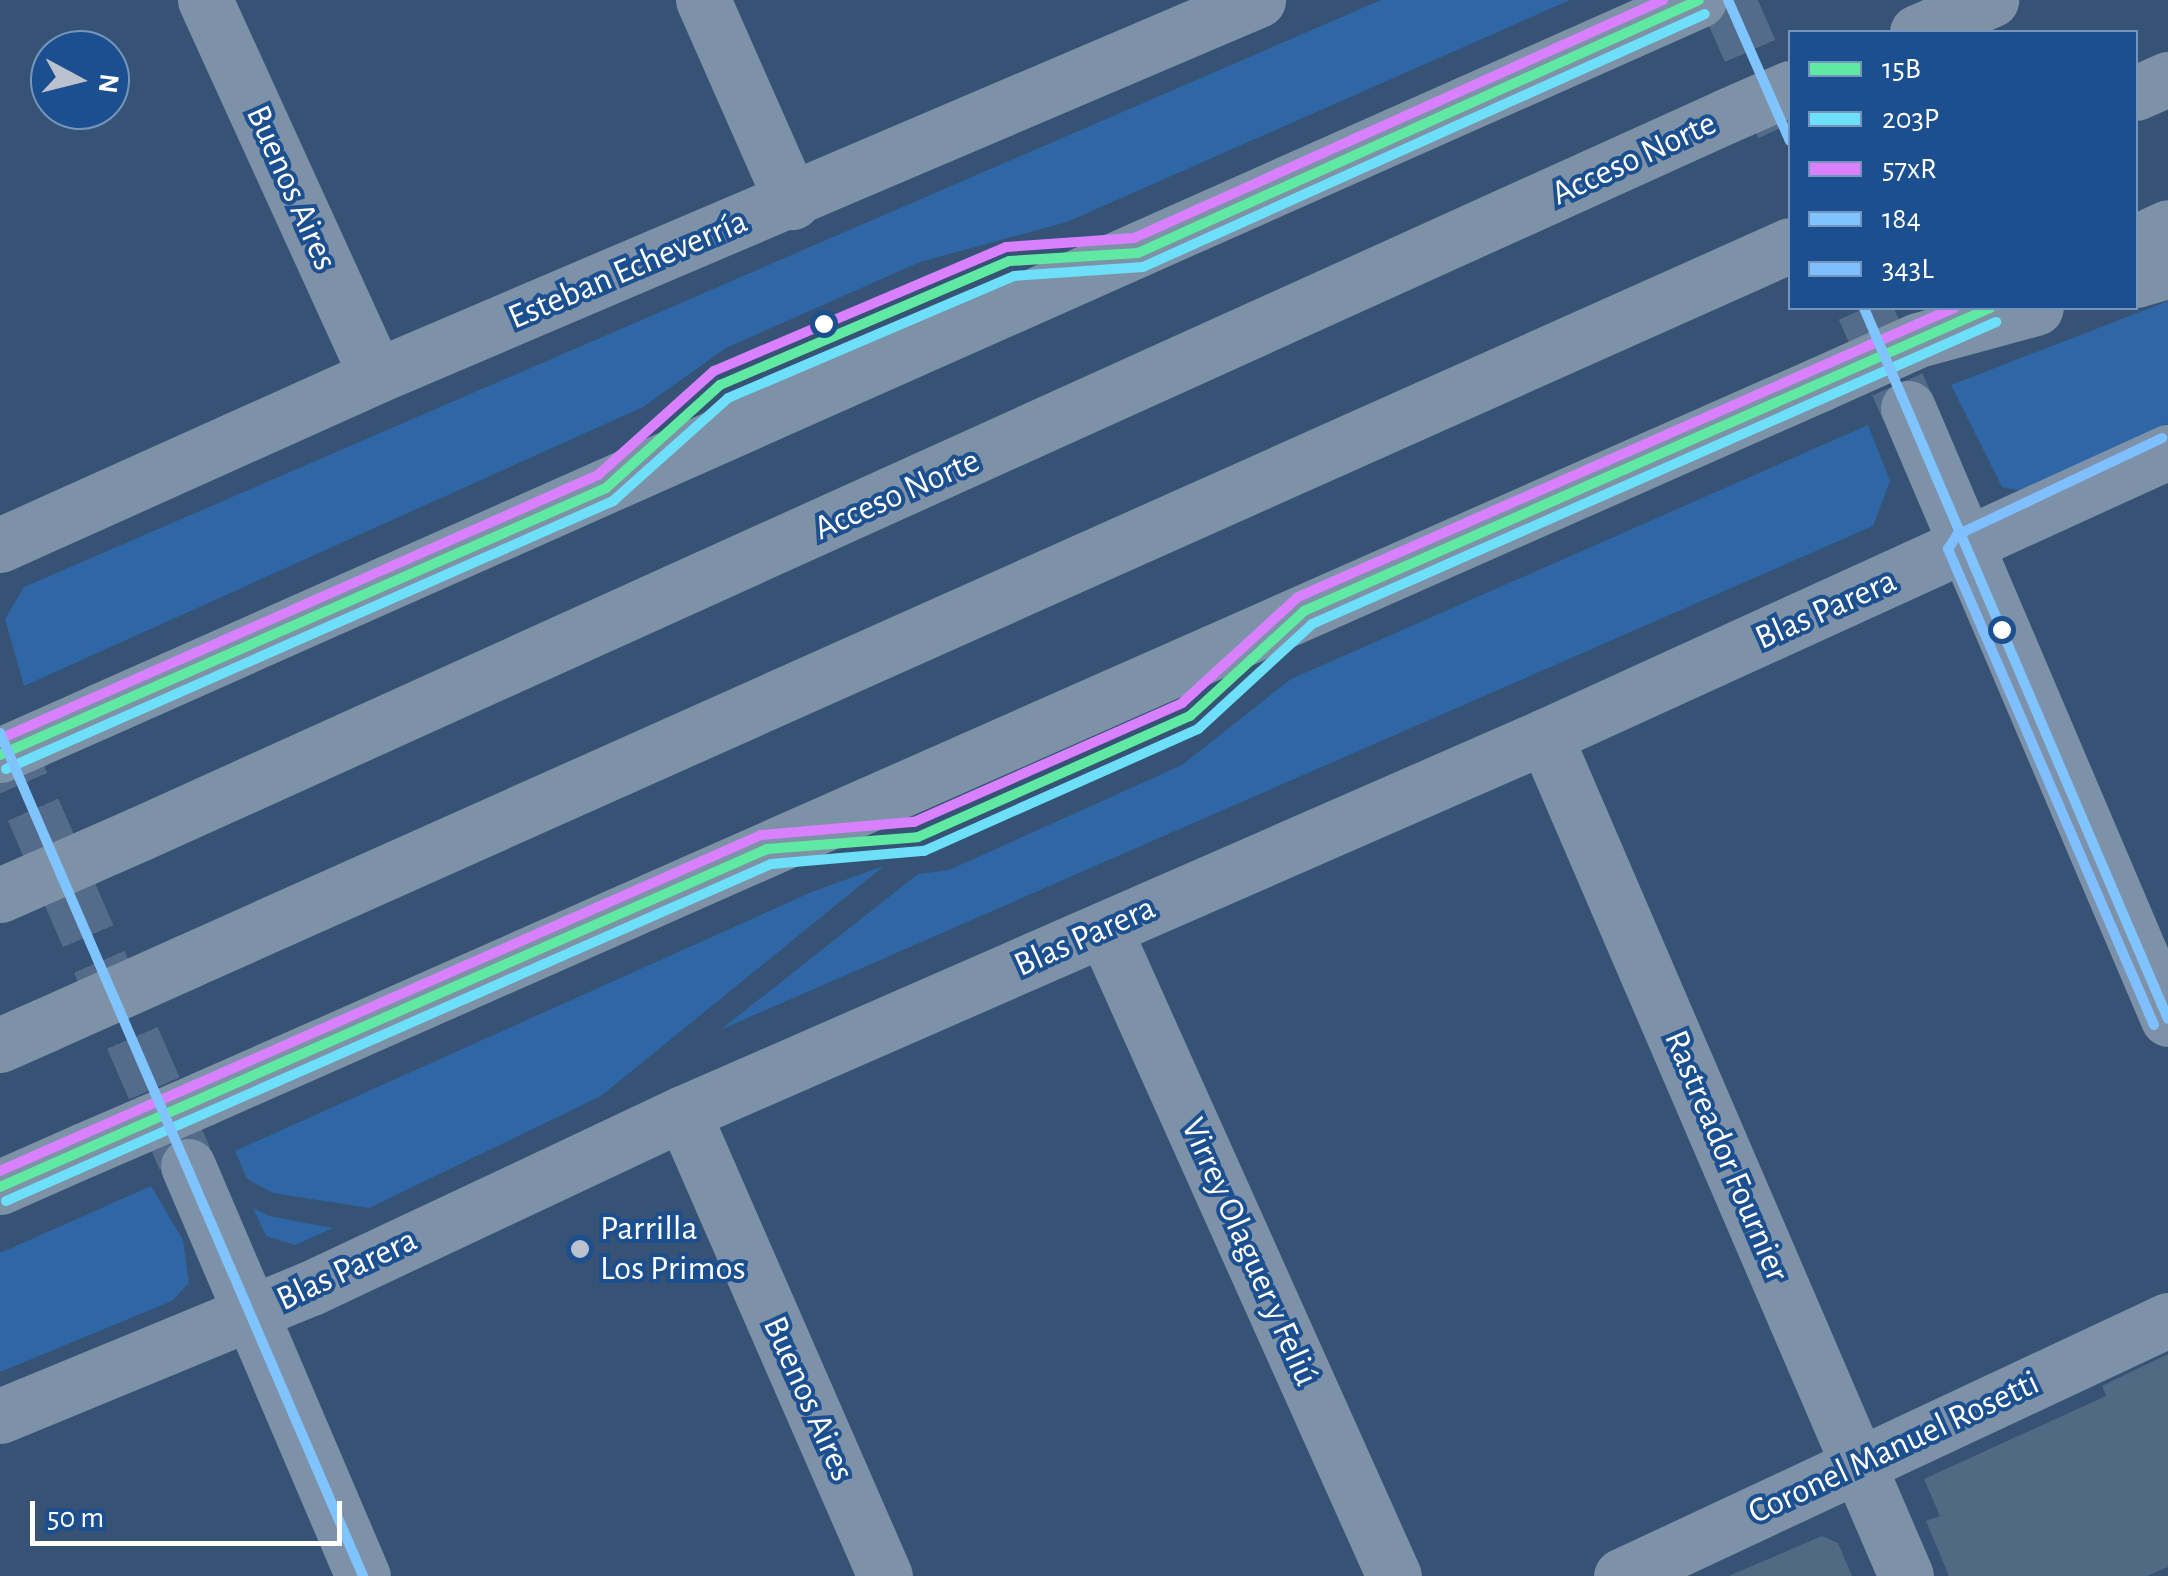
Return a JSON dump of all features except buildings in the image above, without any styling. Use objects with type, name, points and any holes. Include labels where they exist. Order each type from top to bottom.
[{"type":"highway","points":[[1922,30],[1990,0]]},
{"type":"highway","points":[[0,755],[1689,4]]},
{"type":"highway","points":[[2138,92],[2168,79]]},
{"type":"highway","name":"Acceso Norte","points":[[0,895],[1788,89]]},
{"type":"highway","points":[[2138,241],[2168,228]]},
{"type":"highway","points":[[23,1035],[1783,248]]},
{"type":"highway","points":[[2138,279],[2168,271]]},
{"type":"highway","points":[[0,1187],[1986,310]]},
{"type":"highway","points":[[1918,340],[2029,310]]},
{"type":"street","name":"Buenos Aires","points":[[206,0],[376,376]]},
{"type":"street","points":[[703,0],[792,202]]},
{"type":"street","name":"Esteban Echeverría","points":[[0,545],[376,376],[792,202],[1244,3]]},
{"type":"street","points":[[1908,408],[1964,549],[2168,1019]]},
{"type":"street","name":"Blas Parera","points":[[0,1416],[252,1314],[683,1112],[1546,736],[1964,549],[2168,452]]},
{"type":"street","name":"Rastreador Fournier","points":[[1546,736],[1906,1576]]},
{"type":"street","name":"Virrey Olaguer y Feliú","points":[[1104,929],[1394,1576]]},
{"type":"street","name":"Buenos Aires","points":[[683,1112],[886,1576]]},
{"type":"street","points":[[188,1166],[363,1576]]},
{"type":"street","name":"Coronel Manuel Rosetti","points":[[1620,1576],[2168,1320]]},
{"type":"shaded area","points":[[1381,0],[1570,0],[1067,222],[920,262],[726,348],[643,407],[24,686],[5,619],[24,587]]},
{"type":"shaded area","points":[[2168,301],[2168,423],[2022,491],[2002,487],[1951,385]]},
{"type":"shaded area","points":[[1868,425],[1890,481],[1873,526],[720,1030],[918,874],[949,870],[1182,765],[1291,679]]},
{"type":"shaded area","points":[[884,866],[601,1096],[369,1208],[273,1193],[247,1179],[235,1151],[814,891]]},
{"type":"shaded area","points":[[151,1186],[183,1240],[189,1283],[172,1301],[0,1372],[0,1253]]},
{"type":"shaded area","points":[[253,1208],[269,1216],[333,1228],[295,1245],[266,1236]]},
{"type":"tunnel","points":[[1728,0],[1788,136]]},
{"type":"tunnel","points":[[1865,310],[1908,408]]},
{"type":"tunnel","points":[[0,733],[185,1159]]},
{"type":"transit line","name":"57xR","points":[[0,739],[598,475],[714,371],[1006,247],[1134,238],[1663,0]]},
{"type":"transit line","name":"15B","points":[[0,755],[606,488],[720,385],[1010,261],[1138,253],[1699,0]]},
{"type":"transit line","name":"184","points":[[1728,0],[1788,136]]},
{"type":"transit line","name":"203P","points":[[6,769],[613,501],[728,398],[1014,276],[1143,267],[1705,14]]},
{"type":"transit line","name":"184","points":[[1865,310],[2168,1019]]},
{"type":"transit line","name":"57xR","points":[[0,1171],[761,835],[914,822],[1182,703],[1298,597],[1949,310]]},
{"type":"transit line","name":"15B","points":[[0,1187],[767,849],[918,837],[1190,716],[1304,611],[1985,310]]},
{"type":"transit line","name":"203P","points":[[6,1201],[771,864],[924,851],[1198,729],[1312,624],[1996,322]]},
{"type":"transit line","name":"343L","points":[[2154,1025],[1948,549],[1957,535],[2162,438]]},
{"type":"transit line","name":"184","points":[[0,733],[363,1576]]},
{"type":"place","name":"Parrilla Los Primos","points":[[580,1249]]}]
